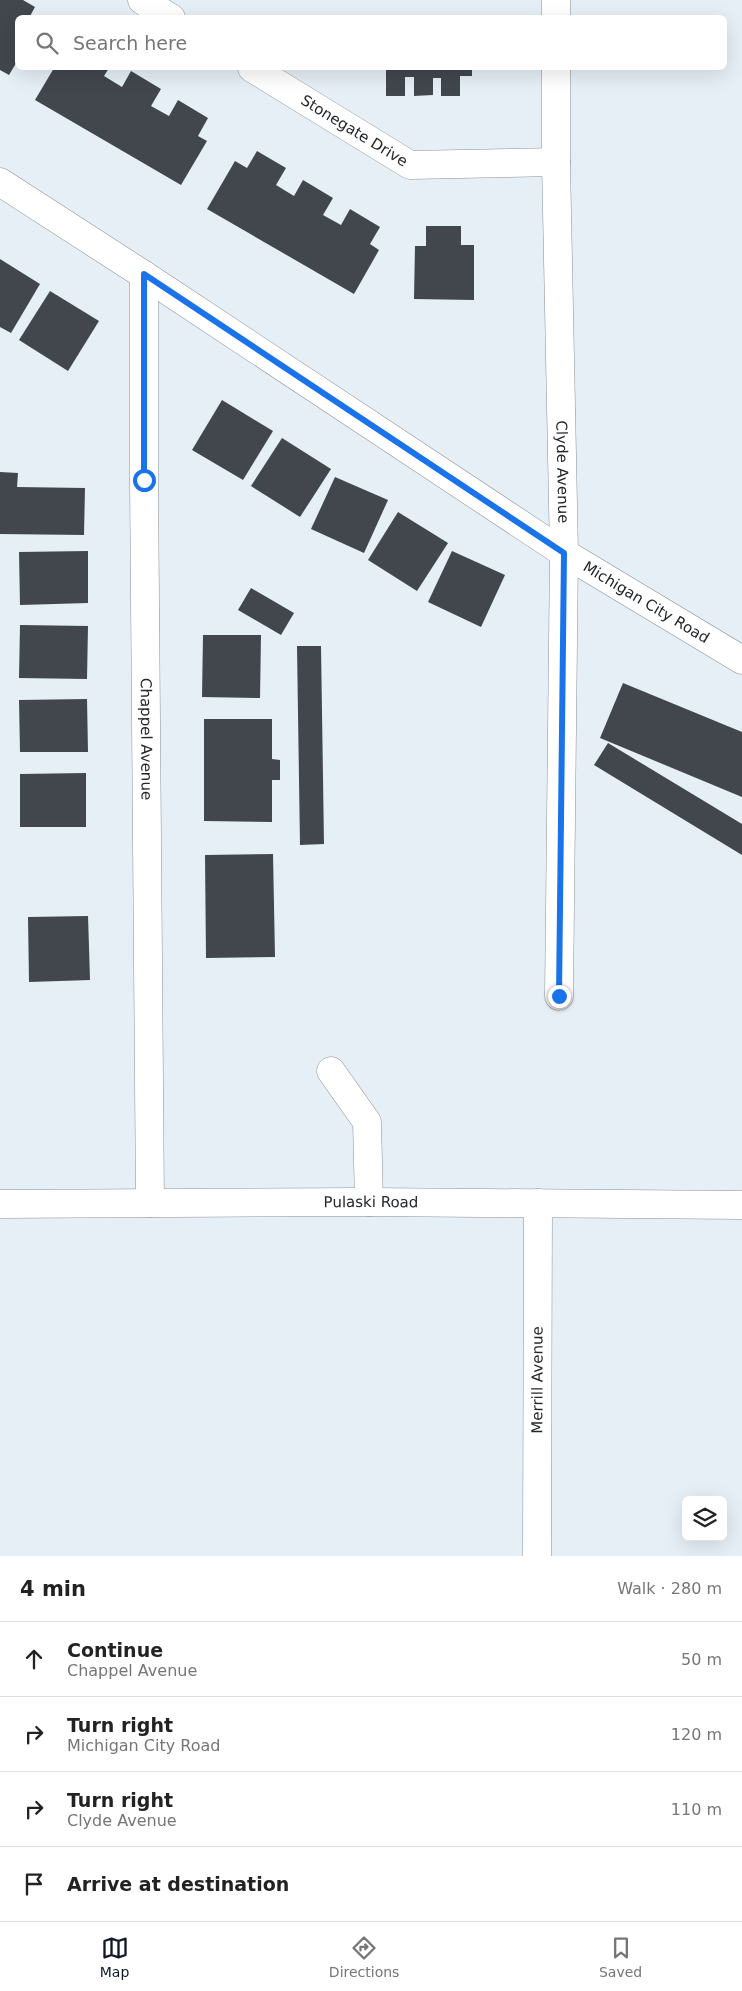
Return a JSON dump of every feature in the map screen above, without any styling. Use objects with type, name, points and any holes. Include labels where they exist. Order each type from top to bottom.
[{"type":"street","points":[[142,0],[166,15]]},
{"type":"street","points":[[556,0],[556,15]]},
{"type":"street","name":"Stonegate Drive","points":[[255,70],[410,164],[556,162]]},
{"type":"street","name":"Clyde Avenue","points":[[556,70],[556,162],[564,553],[559,996]]},
{"type":"street","name":"Michigan City Road","points":[[0,182],[144,274],[564,553],[742,660]]},
{"type":"street","name":"Chappel Avenue","points":[[144,274],[150,1203]]},
{"type":"street","points":[[331,1071],[367,1122],[369,1202]]},
{"type":"street","name":"Pulaski Road","points":[[0,1204],[369,1202],[742,1205]]},
{"type":"street","name":"Merrill Avenue","points":[[537,1556],[538,1203]]},
{"type":"building","points":[[0,0],[23,0],[35,7],[31,15],[15,15],[15,65],[9,75],[0,70]]},
{"type":"building","points":[[53,70],[108,70],[104,76],[122,87],[131,71],[161,89],[151,106],[169,116],[178,100],[208,118],[198,136],[207,141],[181,185],[35,100]]},
{"type":"building","points":[[386,70],[472,70],[472,76],[460,76],[460,96],[441,96],[441,78],[433,78],[433,95],[414,96],[414,77],[405,77],[405,96],[386,96]]},
{"type":"building","points":[[257,151],[286,168],[276,185],[294,196],[303,180],[333,198],[323,215],[341,225],[350,209],[380,227],[370,244],[379,250],[354,294],[207,209],[235,161],[247,168]]},
{"type":"building","points":[[426,226],[461,226],[461,245],[474,245],[474,300],[414,299],[415,246],[426,246]]},
{"type":"building","points":[[0,259],[40,284],[11,333],[0,327]]},
{"type":"building","points":[[50,291],[99,321],[68,371],[19,340]]},
{"type":"building","points":[[222,400],[273,431],[243,480],[192,450]]},
{"type":"building","points":[[282,438],[331,469],[300,517],[251,486]]},
{"type":"building","points":[[0,472],[18,473],[17,487],[85,488],[84,535],[0,534]]},
{"type":"building","points":[[335,477],[388,500],[364,553],[311,529]]},
{"type":"building","points":[[398,512],[448,543],[417,591],[368,560]]},
{"type":"building","points":[[88,551],[88,603],[20,605],[19,552]]},
{"type":"building","points":[[452,551],[505,575],[481,627],[428,602]]},
{"type":"building","points":[[251,588],[294,613],[281,635],[238,610]]},
{"type":"building","points":[[20,625],[88,626],[87,679],[19,678]]},
{"type":"building","points":[[203,635],[261,635],[260,698],[202,697]]},
{"type":"building","points":[[297,646],[321,646],[324,844],[300,845]]},
{"type":"building","points":[[623,683],[742,732],[742,797],[600,738]]},
{"type":"building","points":[[87,699],[88,752],[20,752],[19,700]]},
{"type":"building","points":[[204,719],[272,719],[272,759],[280,760],[280,780],[272,780],[272,822],[204,821]]},
{"type":"building","points":[[608,743],[742,824],[742,855],[594,765]]},
{"type":"building","points":[[86,773],[86,827],[20,827],[20,774]]},
{"type":"building","points":[[273,854],[275,957],[206,958],[205,855]]},
{"type":"building","points":[[88,916],[90,980],[29,982],[28,917]]},
{"type":"route","points":[[144,480],[144,274],[564,553],[559,996]]}]
